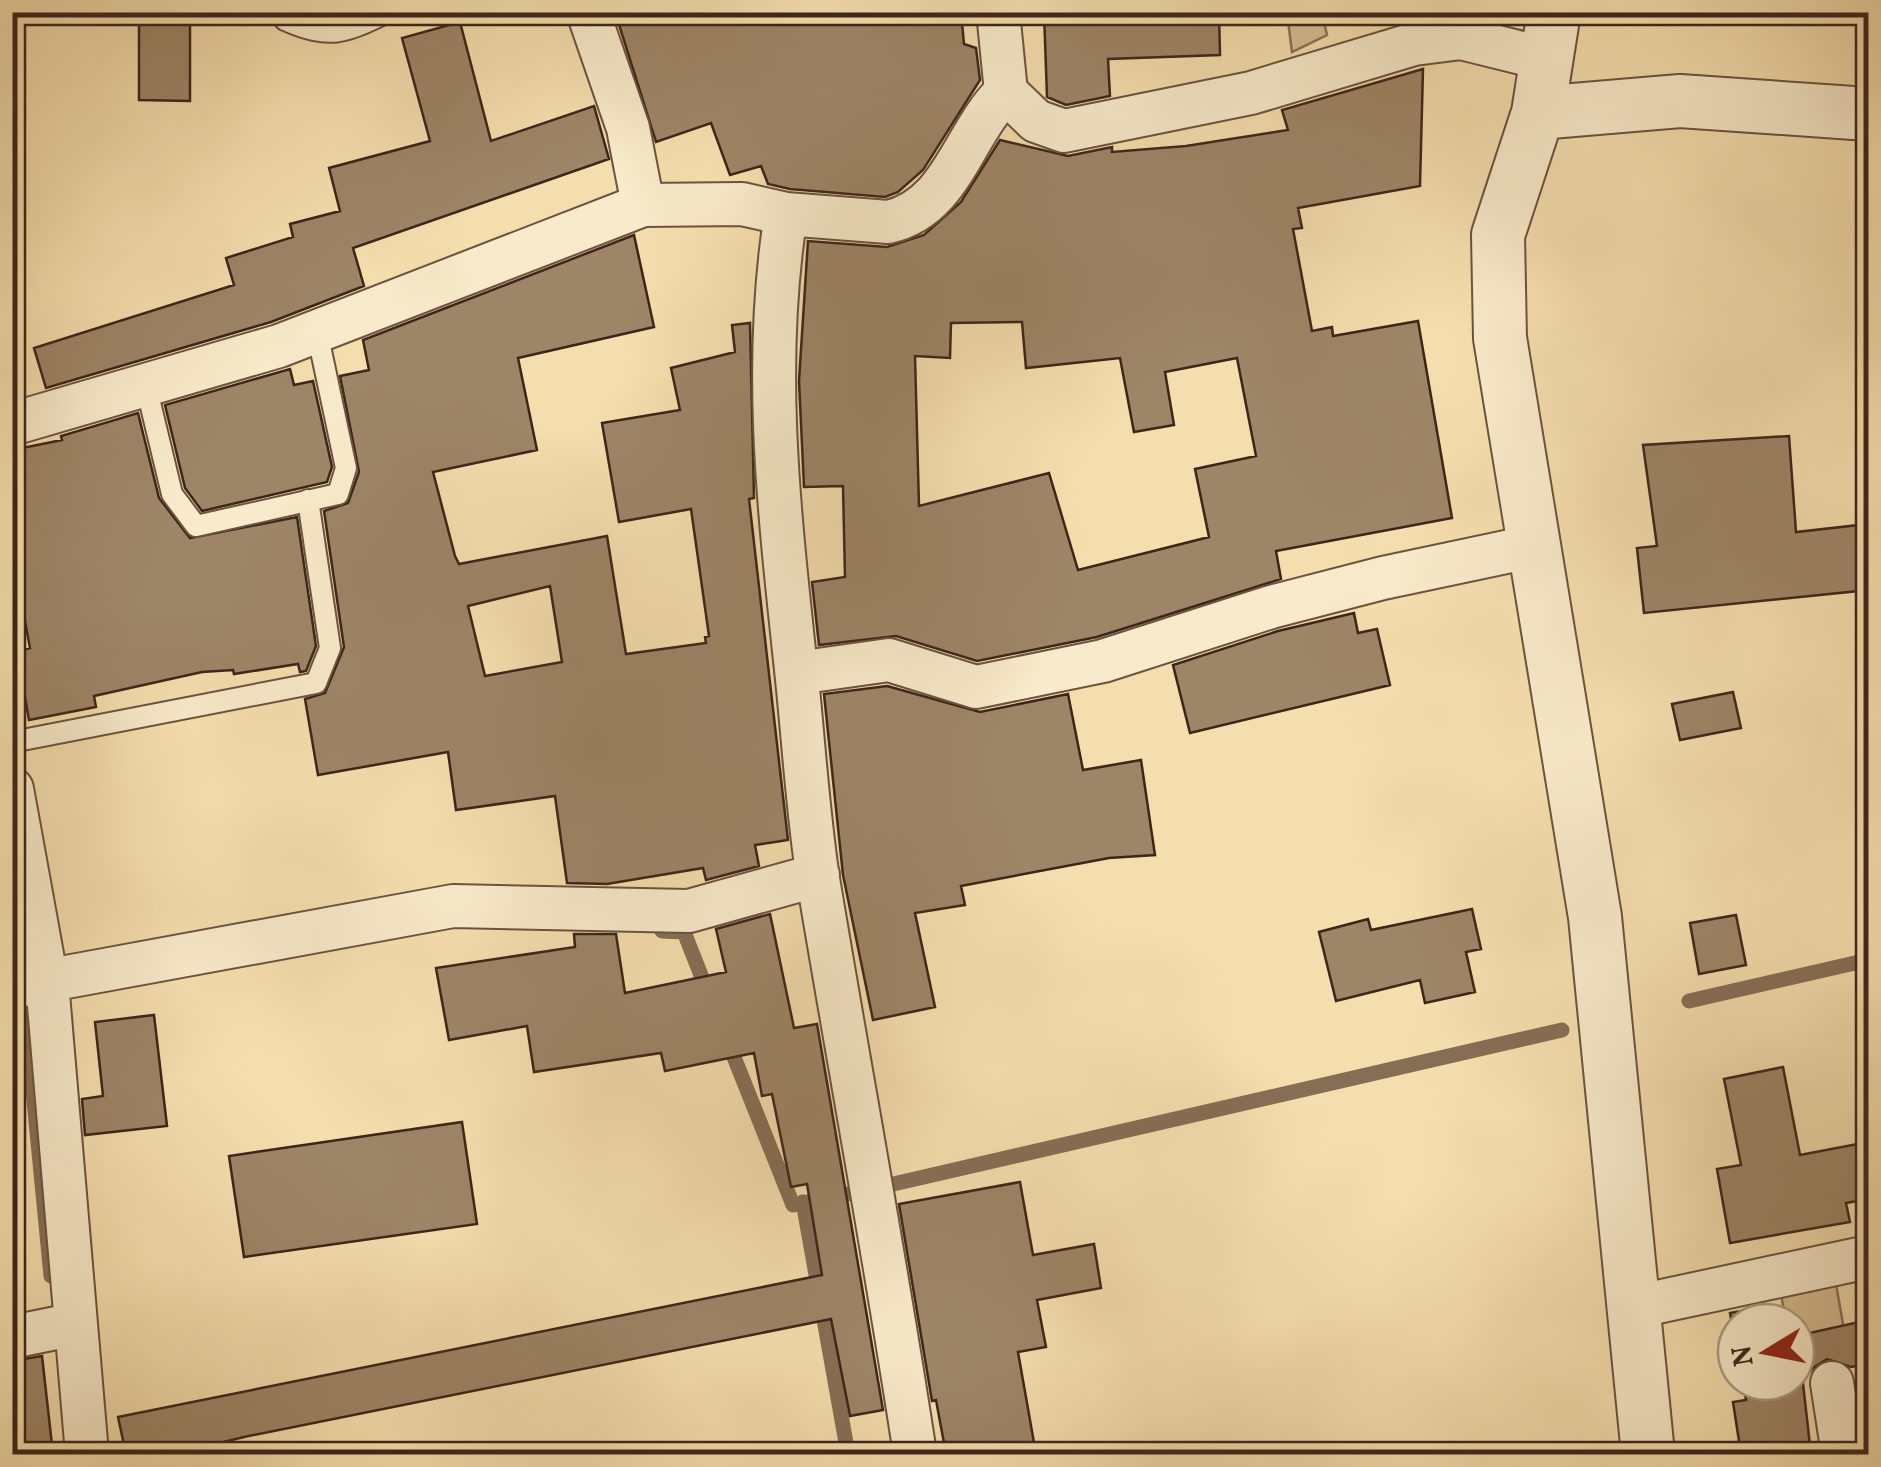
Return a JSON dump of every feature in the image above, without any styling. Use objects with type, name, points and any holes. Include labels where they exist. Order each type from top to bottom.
[{"type":"street","points":[[588,12],[628,128],[643,206]]},
{"type":"street","points":[[998,12],[1006,92],[1036,121],[1064,131],[1251,93],[1414,44],[1461,38],[1477,27],[1550,36],[1538,113],[1498,234],[1500,338],[1596,917],[1648,1454]]},
{"type":"street","points":[[12,424],[316,332],[643,206],[742,204],[786,214],[888,222],[904,219],[934,198],[985,112],[1006,92]]},
{"type":"street","points":[[1538,113],[1680,101],[1868,114]]},
{"type":"street","points":[[786,214],[775,282],[773,436],[780,546],[818,875],[876,1198],[915,1454]]},
{"type":"street","points":[[797,673],[889,660],[976,687],[1103,661],[1272,607],[1383,578],[1534,546]]},
{"type":"street","points":[[12,789],[30,985],[76,1324],[87,1454]]},
{"type":"street","points":[[30,985],[453,906],[689,911],[818,875]]},
{"type":"street","points":[[1634,1307],[1868,1258]]},
{"type":"street","points":[[12,1337],[76,1324]]},
{"type":"street","points":[[1832,1383],[1843,1454]]},
{"type":"street","points":[[1854,1454],[1868,1452]]},
{"type":"lane","points":[[286,20],[318,34],[337,34],[388,12]]},
{"type":"lane","points":[[146,386],[172,494],[196,526],[338,494],[346,468],[316,332]]},
{"type":"lane","points":[[12,742],[316,683],[330,648],[308,500]]},
{"type":"shaded area","points":[[1287,13],[1322,13],[1327,35],[1292,52]]},
{"type":"shaded area","points":[[1836,1284],[1850,1364],[1816,1370],[1816,1302],[1782,1302],[1781,1294]]},
{"type":"building","points":[[139,12],[190,12],[190,101],[139,100]]},
{"type":"building","points":[[615,12],[759,12],[761,20],[825,24],[825,12],[961,12],[964,44],[976,48],[980,80],[923,170],[898,192],[885,197],[790,189],[768,184],[761,166],[730,175],[711,123],[656,142]]},
{"type":"building","points":[[1044,12],[1219,12],[1220,55],[1108,59],[1110,96],[1066,105],[1047,97]]},
{"type":"building","points":[[460,22],[491,141],[594,106],[609,159],[353,248],[364,286],[271,322],[46,388],[34,348],[234,285],[226,258],[293,237],[290,224],[340,211],[329,168],[430,141],[402,38]]},
{"type":"building","points":[[1423,69],[1420,186],[1298,208],[1302,228],[1293,229],[1312,331],[1332,327],[1333,336],[1418,321],[1452,518],[1276,551],[1281,579],[1097,637],[977,661],[896,636],[819,645],[812,582],[845,577],[843,486],[804,487],[799,381],[808,241],[887,247],[924,235],[961,202],[1000,140],[1068,156],[1112,147],[1112,152],[1186,146],[1288,130],[1282,110]],"holes":[[[1022,322],[1026,368],[1120,358],[1134,432],[1174,425],[1165,372],[1237,358],[1256,456],[1195,469],[1209,537],[1078,570],[1049,473],[919,506],[915,356],[950,358],[951,323]]]},
{"type":"building","points":[[634,235],[654,327],[518,358],[537,450],[433,472],[459,564],[607,536],[626,654],[706,643],[705,637],[709,636],[691,509],[619,522],[602,423],[680,410],[671,368],[735,352],[732,325],[750,323],[754,498],[749,499],[788,840],[755,845],[759,866],[706,880],[703,868],[607,884],[567,883],[555,796],[456,810],[448,752],[318,775],[305,699],[325,693],[344,647],[324,511],[348,503],[359,472],[340,376],[369,370],[363,340]],"holes":[[[550,586],[562,662],[485,676],[468,606]]]},
{"type":"building","points":[[290,369],[294,385],[313,381],[332,467],[327,482],[202,511],[185,488],[165,405]]},
{"type":"building","points":[[138,413],[159,498],[190,538],[297,517],[316,646],[306,671],[300,672],[298,664],[234,674],[233,670],[202,672],[94,696],[96,707],[29,720],[17,651],[30,648],[12,552],[12,450],[62,440],[61,436]]},
{"type":"building","points":[[1789,436],[1796,532],[1868,524],[1868,590],[1644,613],[1637,548],[1657,546],[1643,445]]},
{"type":"building","points":[[1354,613],[1358,633],[1377,629],[1390,685],[1190,733],[1173,665],[1278,631]]},
{"type":"building","points":[[887,686],[980,712],[1068,694],[1083,770],[1141,760],[1155,855],[1109,858],[961,886],[965,905],[915,913],[935,1007],[873,1020],[843,875],[824,694]]},
{"type":"building","points":[[1733,692],[1741,728],[1680,740],[1672,704]]},
{"type":"building","points":[[1472,909],[1481,949],[1466,952],[1475,992],[1425,1003],[1420,980],[1336,1001],[1319,932],[1368,919],[1371,930]]},
{"type":"building","points":[[770,914],[794,1028],[817,1024],[883,1410],[850,1416],[831,1319],[244,1437],[199,1448],[200,1454],[126,1454],[118,1417],[822,1275],[807,1184],[791,1187],[772,1094],[762,1096],[754,1053],[665,1071],[661,1053],[534,1072],[527,1026],[449,1040],[436,968],[575,947],[574,934],[616,934],[625,993],[726,972],[716,929]]},
{"type":"building","points":[[1736,915],[1746,965],[1699,974],[1690,923]]},
{"type":"building","points":[[154,1015],[167,1126],[85,1135],[82,1099],[103,1096],[95,1022]]},
{"type":"building","points":[[1783,1067],[1800,1155],[1868,1142],[1868,1199],[1846,1203],[1850,1222],[1730,1243],[1717,1169],[1741,1165],[1724,1079]]},
{"type":"building","points":[[462,1122],[477,1224],[244,1257],[229,1156]]},
{"type":"building","points":[[1020,1182],[1033,1255],[1094,1244],[1101,1288],[1037,1300],[1046,1347],[1018,1352],[1036,1454],[946,1454],[936,1400],[932,1401],[899,1204]]},
{"type":"building","points":[[1868,1320],[1868,1364],[1851,1367],[1827,1359],[1816,1366],[1816,1332]]},
{"type":"building","points":[[42,1356],[52,1445],[12,1450],[12,1361]]},
{"type":"building","points":[[1733,1402],[1805,1402],[1811,1454],[1741,1454]]},
{"type":"waterway","points":[[662,931],[684,932],[708,993]]},
{"type":"waterway","points":[[1689,1001],[1868,960]]},
{"type":"waterway","points":[[26,1018],[51,1276]]},
{"type":"waterway","points":[[889,1185],[1562,1030]]},
{"type":"waterway","points":[[728,1042],[793,1205],[862,1191]]},
{"type":"waterway","points":[[803,1202],[848,1454]]}]
